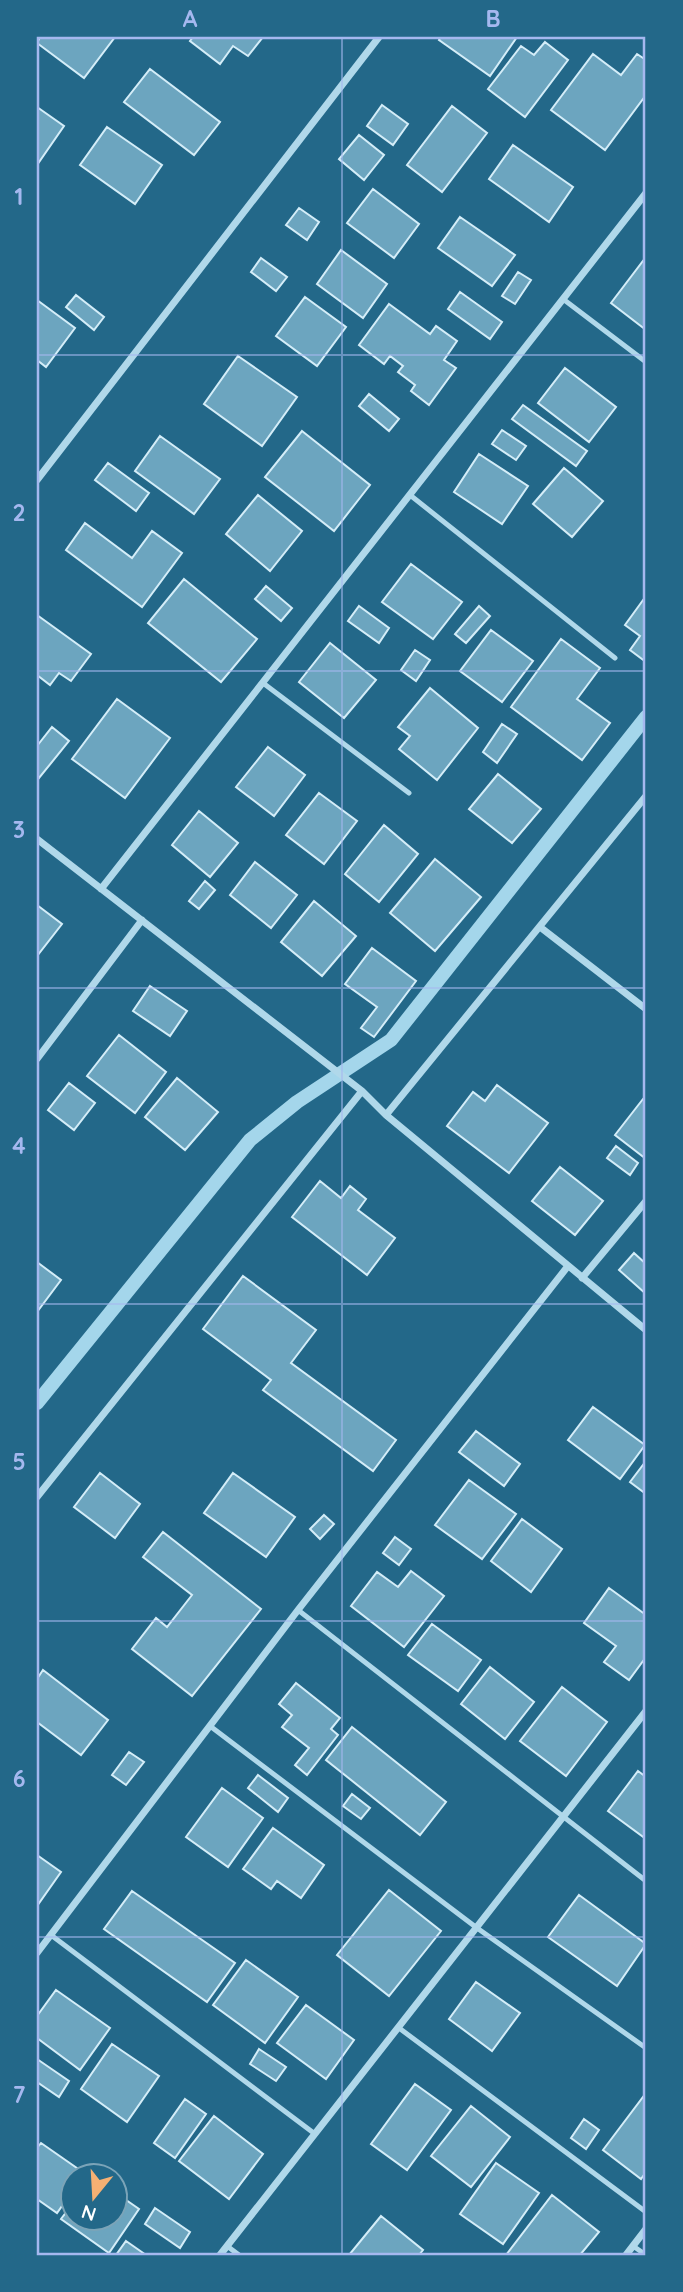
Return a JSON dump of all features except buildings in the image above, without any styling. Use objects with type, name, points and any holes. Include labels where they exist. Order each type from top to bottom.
[{"type":"street","points":[[37,480],[379,37]]},
{"type":"street","points":[[101,889],[646,193]]},
{"type":"street","points":[[386,1115],[646,796]]},
{"type":"street","points":[[37,839],[362,1091],[386,1115],[646,1330]]},
{"type":"street","points":[[37,1059],[142,920]]},
{"type":"street","points":[[540,927],[646,1009]]},
{"type":"street","points":[[37,1497],[362,1091]]},
{"type":"street","points":[[582,1278],[646,1201]]},
{"type":"street","points":[[37,1953],[299,1610],[568,1266]]},
{"type":"street","points":[[220,2255],[646,1711]]},
{"type":"street","points":[[626,2255],[646,2229]]},
{"type":"lane","points":[[563,299],[646,362]]},
{"type":"lane","points":[[410,495],[615,659]]},
{"type":"lane","points":[[263,683],[409,793]]},
{"type":"lane","points":[[299,1610],[646,1881]]},
{"type":"lane","points":[[210,1726],[477,1928],[646,2048]]},
{"type":"lane","points":[[51,1935],[315,2134]]},
{"type":"lane","points":[[399,2028],[646,2212]]},
{"type":"lane","points":[[227,2246],[239,2255]]},
{"type":"lane","points":[[633,2246],[646,2255]]},
{"type":"waterway","points":[[37,1403],[250,1140],[297,1102],[391,1040],[646,717]]}]
